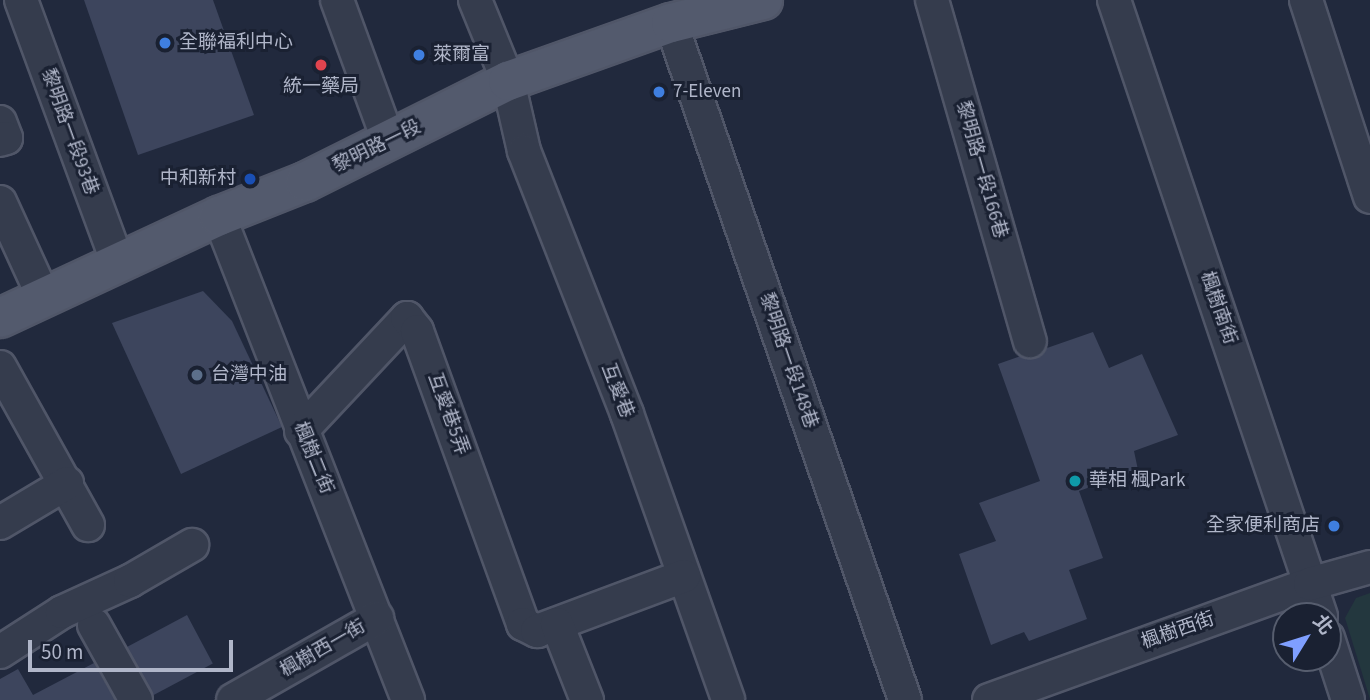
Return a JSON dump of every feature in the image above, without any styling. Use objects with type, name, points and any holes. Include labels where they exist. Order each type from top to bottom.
[{"type":"main road","name":"黎明路一段","points":[[0,318],[219,216],[305,182],[508,81],[671,23],[764,0]]},
{"type":"street","name":"黎明路一段93巷","points":[[20,0],[118,263]]},
{"type":"street","points":[[337,0],[389,142]]},
{"type":"street","name":"互愛巷","points":[[475,0],[508,81],[524,151],[627,414],[728,700]]},
{"type":"street","name":"黎明路一段166巷","points":[[932,0],[1030,341]]},
{"type":"street","name":"楓樹南街","points":[[1114,0],[1316,602]]},
{"type":"street","points":[[1306,0],[1370,197]]},
{"type":"street","name":"黎明路一段148巷","points":[[671,23],[905,700]]},
{"type":"street","points":[[0,122],[6,138],[0,140]]},
{"type":"street","points":[[0,202],[44,298]]},
{"type":"street","name":"楓樹二街","points":[[219,216],[408,700]]},
{"type":"street","name":"互愛巷5弄","points":[[301,430],[407,318],[418,331],[523,624],[537,631],[684,576]]},
{"type":"street","points":[[0,367],[88,525]]},
{"type":"street","points":[[0,523],[67,483]]},
{"type":"street","points":[[0,652],[62,612],[130,582],[192,545]]},
{"type":"street","name":"楓樹西街","points":[[1004,697],[1310,584],[1370,566]]},
{"type":"street","name":"楓樹西一街","points":[[233,700],[377,618]]},
{"type":"street","points":[[557,624],[587,700]]},
{"type":"street","points":[[94,625],[136,700]]},
{"type":"street","points":[[1339,672],[1348,700]]},
{"type":"shaded area","points":[[1370,593],[1370,699],[1345,618],[1356,598]]},
{"type":"building","points":[[84,0],[213,0],[254,115],[138,155]]},
{"type":"building","name":"台灣中油","points":[[203,291],[232,321],[282,427],[181,474],[112,323]]},
{"type":"building","name":"華相 楓Park","points":[[1093,332],[1109,368],[1142,354],[1178,435],[1134,451],[1138,470],[1079,491],[1103,558],[1069,570],[1087,619],[1029,641],[1024,632],[991,645],[959,554],[996,541],[979,503],[1040,481],[998,364],[1021,356],[1036,358],[1047,348]]},
{"type":"building","points":[[187,615],[213,664],[153,695],[127,647]]},
{"type":"building","points":[[94,663],[115,700],[0,700],[0,679],[18,669],[33,695]]},
{"type":"place","name":"全聯福利中心","points":[[165,43]]},
{"type":"place","name":"萊爾富","points":[[419,55]]},
{"type":"place","name":"統一藥局","points":[[321,65]]},
{"type":"place","name":"7-Eleven","points":[[659,92]]},
{"type":"place","name":"中和新村","points":[[250,179]]},
{"type":"place","name":"台灣中油","points":[[197,375]]},
{"type":"place","name":"華相 楓Park","points":[[1075,481]]},
{"type":"place","name":"全家便利商店","points":[[1334,526]]}]
